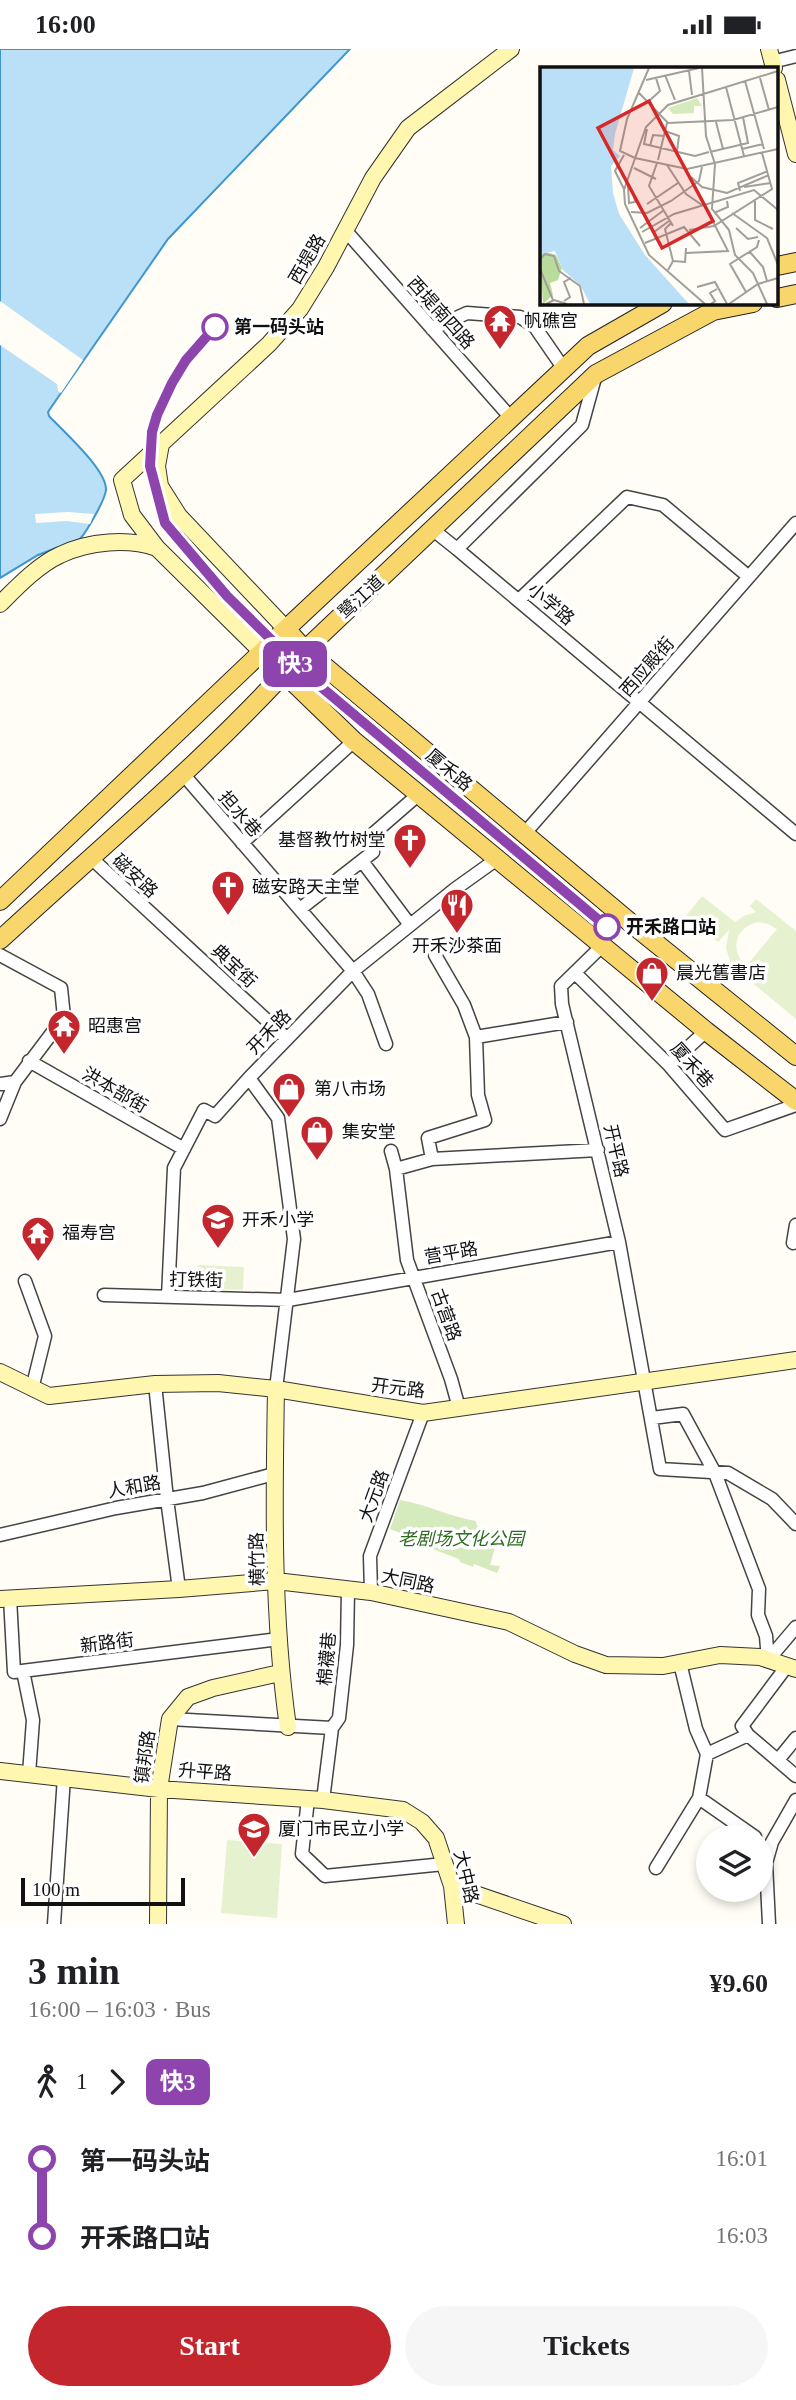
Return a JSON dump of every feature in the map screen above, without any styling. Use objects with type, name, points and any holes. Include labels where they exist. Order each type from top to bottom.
[{"type":"main road","points":[[778,266],[796,262]]},
{"type":"main road","points":[[778,298],[796,294]]},
{"type":"main road","name":"鹭江道","points":[[0,901],[588,346],[660,305]]},
{"type":"main road","name":"鹭江道","points":[[0,940],[183,774],[305,650],[596,374],[713,311],[743,305]]},
{"type":"main road","name":"厦禾路","points":[[286,629],[305,650],[632,924],[796,1056]]},
{"type":"main road","points":[[262,652],[354,741],[796,1103]]},
{"type":"street","name":"西堤路","points":[[158,548],[132,515],[122,480],[285,327],[300,309],[373,178],[408,128],[511,49]]},
{"type":"street","points":[[771,60],[796,55]]},
{"type":"street","points":[[778,84],[796,154]]},
{"type":"street","name":"西堤南四路","points":[[345,230],[512,419]]},
{"type":"street","points":[[432,329],[467,313],[520,317],[535,327],[564,369]]},
{"type":"street","points":[[457,549],[582,425],[596,374]]},
{"type":"street","name":"厦禾路","points":[[161,444],[158,466],[160,486],[179,516],[286,629]]},
{"type":"street","points":[[519,600],[627,497],[663,505],[749,577]]},
{"type":"street","name":"西应殿街","points":[[525,833],[796,523]]},
{"type":"street","name":"小学路","points":[[432,529],[796,834]]},
{"type":"street","points":[[0,604],[61,554],[125,541],[158,548],[262,652]]},
{"type":"street","points":[[242,843],[354,741]]},
{"type":"street","name":"担水巷","points":[[183,774],[353,971],[368,994],[386,1044]]},
{"type":"street","points":[[300,909],[373,852],[366,840],[419,794]]},
{"type":"street","name":"磁安路","points":[[90,857],[158,920]]},
{"type":"street","name":"开禾路","points":[[276,1389],[294,1239],[278,1118],[249,1078],[353,971],[497,859]]},
{"type":"street","points":[[362,861],[410,925]]},
{"type":"street","name":"典宝街","points":[[158,920],[286,1038]]},
{"type":"street","name":"开平路","points":[[602,946],[561,986],[562,1004],[619,1243],[660,1469],[715,1473]]},
{"type":"street","points":[[0,955],[61,988],[64,1017],[15,1082],[0,1119]]},
{"type":"street","points":[[432,1159],[428,1138],[485,1120],[478,1095],[476,1037],[464,1005],[435,955]]},
{"type":"street","name":"厦禾巷","points":[[576,974],[669,1065],[725,1130],[796,1103]]},
{"type":"street","points":[[476,1037],[568,1022]]},
{"type":"street","points":[[669,1065],[706,1031]]},
{"type":"street","name":"洪本部街","points":[[29,1061],[184,1149]]},
{"type":"street","points":[[168,1297],[174,1168],[204,1110],[215,1116],[249,1078]]},
{"type":"street","points":[[0,1084],[15,1082]]},
{"type":"street","points":[[396,1169],[432,1159],[598,1150]]},
{"type":"street","name":"古营路","points":[[391,1151],[396,1169],[407,1260],[459,1408]]},
{"type":"street","points":[[796,1225],[793,1243],[796,1242]]},
{"type":"street","name":"营平路","points":[[288,1300],[619,1243]]},
{"type":"street","points":[[25,1281],[45,1336],[32,1389]]},
{"type":"street","name":"打铁街","points":[[104,1295],[288,1300]]},
{"type":"street","name":"开元路","points":[[0,1372],[49,1396],[155,1384],[218,1383],[276,1389],[423,1413],[796,1360]]},
{"type":"street","points":[[155,1384],[179,1589]]},
{"type":"street","name":"横竹路","points":[[276,1389],[276,1581],[280,1673],[288,1727]]},
{"type":"street","name":"大元路","points":[[371,1592],[370,1556],[423,1413]]},
{"type":"street","points":[[652,1418],[684,1414],[715,1473],[759,1589],[758,1615],[766,1636],[768,1660]]},
{"type":"street","points":[[715,1473],[728,1473],[772,1499],[796,1524]]},
{"type":"street","name":"人和路","points":[[0,1535],[116,1508],[203,1493],[274,1474]]},
{"type":"street","name":"大同路","points":[[5,1598],[276,1581],[371,1592],[509,1622],[575,1654],[606,1665],[663,1666],[720,1655],[760,1657],[791,1668]]},
{"type":"street","name":"棉襪巷","points":[[348,1590],[348,1645],[339,1718],[332,1728],[302,1854],[325,1876],[444,1864]]},
{"type":"street","points":[[5,1598],[13,1672],[23,1671],[33,1720],[29,1774]]},
{"type":"street","points":[[768,1660],[796,1627]]},
{"type":"street","name":"新路街","points":[[23,1671],[279,1639]]},
{"type":"street","points":[[656,1868],[699,1798],[707,1754],[696,1730],[680,1663]]},
{"type":"street","points":[[791,1668],[743,1725],[748,1735],[796,1776]]},
{"type":"street","name":"镇邦路","points":[[158,1924],[159,1789],[170,1719],[188,1697],[213,1688],[280,1673]]},
{"type":"street","points":[[170,1719],[332,1728]]},
{"type":"street","points":[[707,1754],[748,1735]]},
{"type":"street","points":[[778,1760],[796,1738]]},
{"type":"street","name":"升平路","points":[[0,1771],[159,1789],[315,1800]]},
{"type":"street","points":[[54,1924],[64,1777]]},
{"type":"street","points":[[699,1798],[738,1825]]},
{"type":"street","name":"大中路","points":[[315,1800],[403,1809],[422,1822],[436,1838],[452,1886],[456,1924]]},
{"type":"street","points":[[773,1835],[796,1801]]},
{"type":"street","points":[[452,1886],[563,1924]]},
{"type":"street","points":[[768,1902],[769,1924]]},
{"type":"green space","points":[[702,896],[735,922],[756,912],[750,906],[756,899],[796,931],[796,1019],[731,965],[726,948],[729,930],[718,942],[686,916]],"holes":[[[758,922],[777,929],[746,966],[737,953],[740,934]]]},
{"type":"green space","points":[[198,1265],[244,1267],[243,1290],[197,1288]]},
{"type":"green space","name":"老剧场文化公园","points":[[400,1500],[476,1521],[477,1526],[486,1531],[497,1530],[498,1537],[490,1565],[500,1566],[497,1573],[460,1562],[459,1559],[414,1542],[414,1538],[390,1529]]},
{"type":"green space","points":[[227,1840],[282,1844],[277,1918],[221,1913]]},
{"type":"water","points":[[0,49],[350,49],[168,239],[48,412],[99,472],[104,482],[105,495],[80,539],[38,555],[0,578]]},
{"type":"pier","points":[[0,301],[83,360],[61,393],[57,384],[0,345]]},
{"type":"pier","points":[[35,514],[94,514],[90,524],[67,521],[36,523]]},
{"type":"bus line","name":"快3","points":[[215,327],[186,360],[172,383],[152,432],[150,466],[165,523],[227,596],[308,676],[607,927]]},
{"type":"place","name":"第一码头站","points":[[215,327]]},
{"type":"place","name":"帆礁宫","points":[[500,351]]},
{"type":"place","name":"基督教竹树堂","points":[[410,870]]},
{"type":"place","name":"磁安路天主堂","points":[[228,917]]},
{"type":"place","name":"开禾路口站","points":[[607,927]]},
{"type":"place","name":"开禾沙茶面","points":[[457,935]]},
{"type":"place","name":"晨光舊書店","points":[[652,1003]]},
{"type":"place","name":"昭惠宫","points":[[64,1056]]},
{"type":"place","name":"第八市场","points":[[289,1119]]},
{"type":"place","name":"集安堂","points":[[317,1162]]},
{"type":"place","name":"开禾小学","points":[[218,1250]]},
{"type":"place","name":"福寿宫","points":[[38,1263]]},
{"type":"place","name":"厦门市民立小学","points":[[254,1859]]}]
